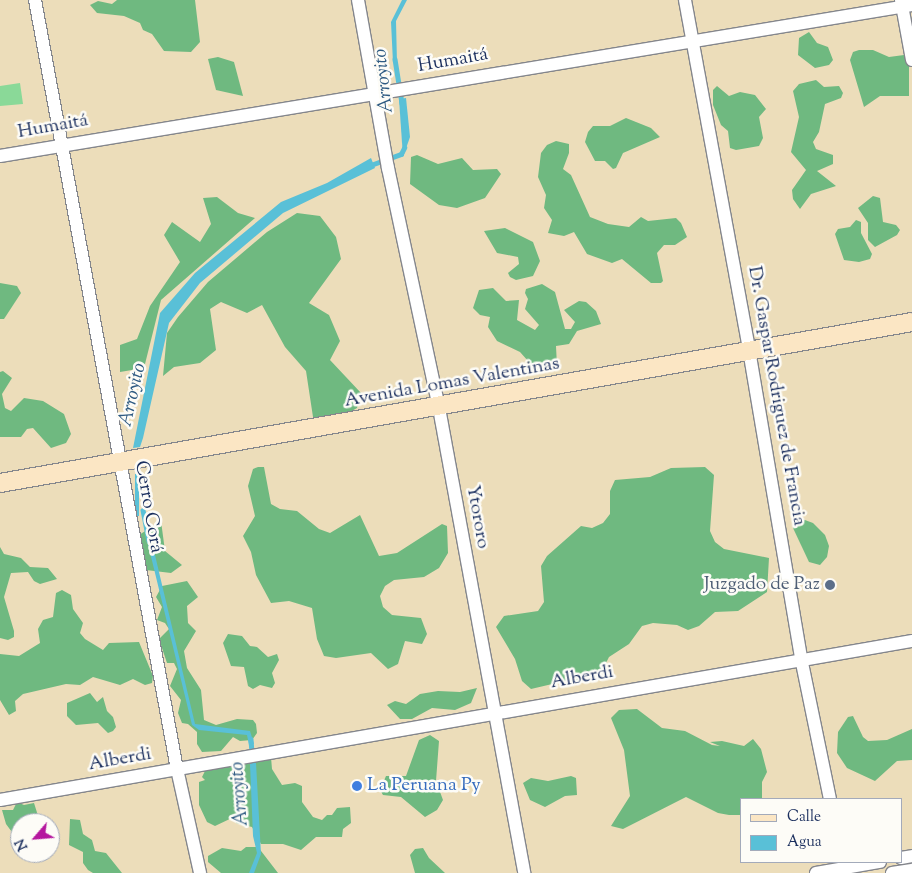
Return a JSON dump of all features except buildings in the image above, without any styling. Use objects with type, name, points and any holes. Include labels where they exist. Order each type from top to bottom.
[{"type":"street","name":"Cerro Corá","points":[[35,0],[62,145],[132,459],[177,768],[200,873]]},
{"type":"street","name":"Ytororo","points":[[358,0],[387,162],[439,408],[493,713],[524,873]]},
{"type":"street","name":"Dr. Gaspar Rodriguez de Francia","points":[[685,0],[750,350],[801,658],[830,798]]},
{"type":"street","name":"Humaitá","points":[[0,156],[905,4]]},
{"type":"street","points":[[905,4],[912,60]]},
{"type":"street","name":"Avenida Lomas Valentinas","points":[[0,483],[439,408],[912,322]]},
{"type":"street","name":"Alberdi","points":[[0,800],[912,640]]},
{"type":"street","points":[[816,873],[874,863]]},
{"type":"street","points":[[892,873],[912,870]]},
{"type":"green space","points":[[117,0],[195,0],[200,42],[191,52],[164,51],[152,34],[143,30],[140,23],[124,16],[97,13],[90,5],[98,1],[112,4]]},
{"type":"green space","points":[[809,32],[817,43],[828,47],[833,60],[829,65],[815,68],[798,55],[799,38]]},
{"type":"green space","points":[[873,50],[889,57],[904,55],[909,60],[909,96],[880,96],[864,107],[850,60],[853,52]]},
{"type":"green space","points":[[218,57],[234,62],[243,96],[216,90],[208,59]]},
{"type":"green space","points":[[816,80],[824,87],[839,86],[843,93],[841,98],[825,104],[819,132],[813,142],[816,149],[833,155],[833,164],[817,171],[836,186],[811,194],[800,209],[793,199],[792,190],[806,170],[791,152],[799,117],[793,91],[799,84]]},
{"type":"green space","points":[[20,83],[23,104],[0,106],[0,86]]},
{"type":"green space","points":[[717,86],[729,96],[740,92],[755,95],[766,109],[759,117],[763,138],[759,146],[736,150],[730,148],[728,131],[721,125],[713,105],[713,90]]},
{"type":"green space","points":[[626,118],[651,128],[660,137],[623,153],[616,168],[613,169],[605,161],[595,161],[585,142],[588,132],[593,126],[610,126]]},
{"type":"green space","points":[[556,141],[569,144],[569,153],[563,169],[571,175],[590,217],[608,224],[629,227],[641,217],[648,221],[676,218],[681,223],[687,237],[675,245],[664,245],[657,253],[663,281],[661,283],[651,283],[622,259],[612,263],[587,254],[574,232],[564,236],[548,233],[552,220],[544,208],[546,195],[538,177],[541,153],[547,145]]},
{"type":"green space","points":[[417,155],[438,164],[462,158],[473,170],[497,169],[501,174],[485,198],[457,208],[439,205],[410,184],[411,157]]},
{"type":"green space","points":[[873,196],[880,198],[883,222],[896,225],[900,230],[897,235],[875,247],[868,240],[868,223],[858,208]]},
{"type":"green space","points":[[217,197],[238,213],[255,218],[161,300],[144,368],[120,372],[120,345],[137,339],[150,306],[180,262],[164,235],[172,222],[200,242],[211,224],[203,198]]},
{"type":"green space","points":[[297,213],[320,216],[336,237],[341,259],[309,303],[329,315],[340,341],[330,360],[361,393],[357,408],[341,417],[313,417],[306,371],[285,347],[262,305],[247,313],[221,302],[210,309],[216,350],[200,363],[174,367],[163,376],[167,333],[178,317],[208,282],[267,232]]},
{"type":"green space","points":[[856,220],[861,222],[861,233],[872,254],[870,259],[859,262],[844,260],[835,234],[838,229],[850,227]]},
{"type":"green space","points":[[505,228],[533,242],[540,261],[533,276],[516,280],[510,277],[508,273],[519,264],[518,257],[497,253],[484,231]]},
{"type":"green space","points":[[0,283],[17,286],[21,293],[4,319],[0,319]]},
{"type":"green space","points":[[542,284],[555,292],[565,329],[571,329],[575,322],[564,310],[579,301],[586,302],[596,311],[601,324],[577,331],[569,344],[556,346],[557,366],[537,371],[520,352],[497,341],[488,327],[490,317],[480,315],[473,308],[479,290],[493,288],[506,301],[519,300],[517,320],[535,330],[539,325],[525,309],[528,299],[525,293],[526,289]]},
{"type":"green space","points":[[3,371],[12,378],[2,394],[5,408],[11,411],[24,398],[43,401],[64,414],[71,434],[66,443],[51,448],[33,428],[27,429],[21,437],[0,437],[0,372]]},
{"type":"green space","points":[[264,467],[271,504],[280,509],[297,511],[319,529],[330,533],[360,515],[379,556],[397,553],[442,524],[447,526],[448,553],[439,568],[424,577],[394,580],[385,586],[380,596],[383,607],[392,615],[421,618],[427,634],[422,644],[405,641],[398,664],[388,669],[371,653],[336,658],[324,656],[317,639],[312,608],[289,601],[271,603],[256,575],[251,552],[243,536],[255,516],[248,486],[253,469]]},
{"type":"green space","points":[[705,467],[714,475],[710,531],[715,542],[724,549],[769,558],[767,592],[738,611],[715,612],[699,626],[688,630],[677,625],[653,623],[642,626],[629,644],[609,657],[599,677],[589,682],[565,681],[531,689],[522,681],[515,659],[496,627],[504,616],[538,611],[544,602],[541,566],[547,556],[581,526],[592,528],[603,523],[610,514],[610,491],[615,480],[650,477],[671,468]]},
{"type":"green space","points":[[794,516],[813,523],[825,535],[829,546],[827,557],[820,565],[809,562],[793,528]]},
{"type":"green space","points":[[161,521],[165,551],[182,565],[171,573],[146,570],[139,535]]},
{"type":"green space","points":[[0,547],[4,554],[21,558],[30,567],[48,568],[57,579],[40,584],[34,581],[28,572],[11,573],[4,597],[14,631],[14,637],[8,640],[0,638]]},
{"type":"green space","points":[[187,581],[198,597],[187,606],[188,623],[196,631],[184,651],[187,668],[201,690],[204,720],[216,725],[237,719],[253,720],[256,724],[257,733],[252,740],[240,741],[233,737],[221,751],[202,752],[197,744],[197,732],[188,724],[182,723],[178,713],[181,700],[170,686],[177,669],[174,663],[167,663],[159,639],[169,629],[165,623],[157,620],[162,607],[156,597],[162,586]]},
{"type":"green space","points":[[62,590],[71,595],[73,609],[83,623],[80,633],[85,639],[103,650],[109,643],[139,642],[153,676],[152,683],[145,685],[133,679],[120,685],[93,677],[80,685],[66,684],[23,694],[15,701],[16,711],[9,715],[0,700],[0,654],[19,656],[40,643],[38,629],[43,620],[53,617],[56,593]]},
{"type":"green space","points":[[228,634],[242,636],[250,646],[257,647],[268,657],[277,654],[279,660],[272,673],[275,683],[272,688],[260,685],[253,689],[248,686],[244,667],[231,666],[223,643]]},
{"type":"green space","points":[[477,688],[471,703],[455,710],[432,708],[412,719],[400,719],[387,705],[395,701],[406,704],[420,694],[438,691],[460,692]]},
{"type":"green space","points":[[90,693],[97,702],[103,697],[107,711],[113,717],[116,727],[113,731],[108,733],[98,723],[76,725],[67,716],[67,703]]},
{"type":"green space","points":[[637,709],[662,728],[685,731],[712,745],[720,746],[710,742],[722,741],[744,746],[753,739],[761,749],[767,772],[762,782],[762,798],[740,798],[740,815],[729,815],[718,813],[686,797],[623,829],[611,826],[630,796],[624,750],[611,718],[619,710]]},
{"type":"green space","points":[[853,716],[863,737],[868,741],[887,740],[912,729],[912,760],[897,761],[875,781],[847,768],[837,753],[838,732],[848,717]]},
{"type":"green space","points":[[430,735],[439,741],[436,781],[443,800],[437,810],[425,817],[401,797],[383,795],[380,790],[386,776],[406,776],[419,740]]},
{"type":"green space","points":[[271,757],[272,769],[282,785],[295,783],[302,786],[302,802],[313,817],[322,820],[327,815],[332,815],[337,808],[350,807],[351,823],[343,829],[342,837],[316,837],[301,850],[283,844],[261,844],[252,827],[236,823],[236,816],[215,826],[207,822],[199,805],[199,782],[205,780],[202,777],[205,771],[248,763],[254,758]]},
{"type":"green space","points":[[571,776],[576,778],[577,795],[565,796],[545,807],[530,800],[523,783],[531,778],[548,781]]},
{"type":"green space","points":[[17,802],[24,805],[34,803],[37,813],[10,813],[10,829],[6,824],[2,810],[13,810]]},
{"type":"green space","points":[[70,819],[80,820],[83,834],[92,840],[95,851],[106,853],[122,873],[93,873],[88,870],[83,863],[83,852],[69,845]]},
{"type":"green space","points":[[246,847],[258,847],[278,873],[221,873],[208,862],[208,856],[222,848],[241,851]]},
{"type":"green space","points":[[423,848],[429,858],[445,873],[415,873],[410,855],[415,849]]},
{"type":"water","points":[[402,0],[407,0],[396,21],[397,63],[393,63],[391,22]]},
{"type":"water","points":[[406,98],[410,137],[403,157],[399,99]]},
{"type":"water","points":[[371,158],[375,168],[283,213],[200,283],[169,323],[143,438],[140,447],[133,448],[160,313],[195,273],[281,202],[327,183]]},
{"type":"water","points":[[135,474],[139,474],[139,516],[135,516]]},
{"type":"water","points":[[150,534],[195,724],[250,731],[254,744],[249,745],[247,735],[199,730],[192,725],[146,536]]},
{"type":"water","points":[[250,763],[256,763],[261,854],[254,873],[249,873],[257,853],[253,836]]},
{"type":"waterway","name":"Arroyito","points":[[395,59],[402,103]]},
{"type":"waterway","name":"Arroyito","points":[[368,166],[401,154],[404,148]]},
{"type":"waterway","name":"Arroyito","points":[[143,510],[149,540]]},
{"type":"waterway","name":"Arroyito","points":[[251,739],[253,769]]},
{"type":"place","name":"Juzgado de Paz","points":[[830,585]]},
{"type":"place","name":"La Peruana Py","points":[[357,786]]}]
